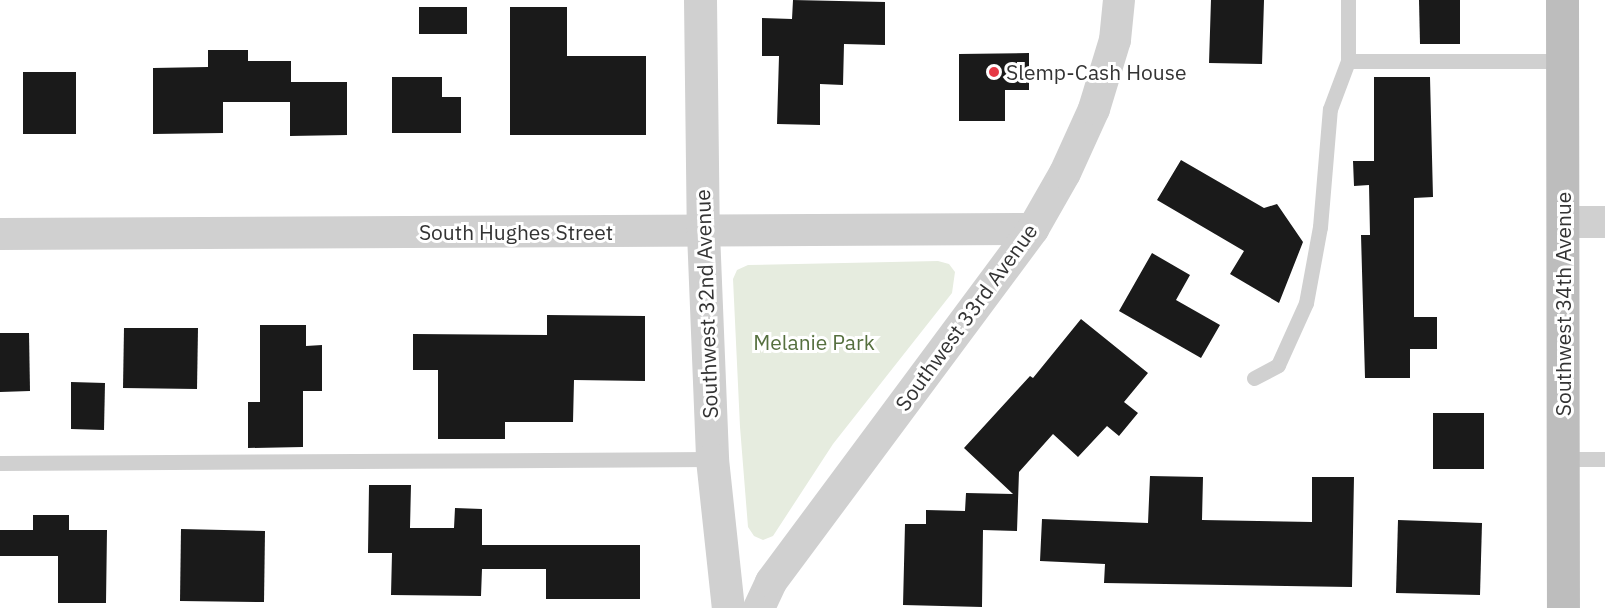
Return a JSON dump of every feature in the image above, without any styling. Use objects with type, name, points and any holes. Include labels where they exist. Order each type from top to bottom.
[{"type":"main road","name":"Southwest 34th Avenue","points":[[1562,0],[1563,608]]},
{"type":"street","name":"Southwest 32nd Avenue","points":[[700,0],[703,232],[712,459],[728,608]]},
{"type":"street","name":"Southwest 33rd Avenue","points":[[759,608],[771,582],[1033,228],[1065,173],[1094,109],[1115,40],[1119,0]]},
{"type":"street","points":[[1563,222],[1605,222]]},
{"type":"street","name":"South Hughes Street","points":[[0,234],[703,232],[1033,228]]},
{"type":"lane","points":[[1254,378],[1278,365],[1306,303],[1320,227],[1330,109],[1348,61],[1348,0]]},
{"type":"lane","points":[[1562,0],[1579,0]]},
{"type":"lane","points":[[1348,61],[1562,62]]},
{"type":"lane","points":[[0,463],[712,459]]},
{"type":"lane","points":[[1563,459],[1605,459]]},
{"type":"green space","name":"Melanie Park","points":[[938,261],[949,264],[955,272],[952,293],[833,444],[773,536],[763,540],[754,536],[748,527],[740,427],[733,279],[737,270],[748,265]]},
{"type":"building","points":[[793,0],[885,2],[885,45],[844,44],[843,85],[820,84],[820,125],[777,124],[779,56],[762,56],[762,18],[792,19]]},
{"type":"building","points":[[1211,0],[1264,0],[1262,64],[1209,63]]},
{"type":"building","points":[[1419,0],[1460,0],[1460,44],[1420,44]]},
{"type":"building","points":[[419,7],[467,7],[467,34],[419,34]]},
{"type":"building","points":[[510,7],[567,7],[567,56],[646,56],[646,135],[510,135]]},
{"type":"building","points":[[208,50],[248,50],[248,61],[291,61],[291,82],[347,82],[347,135],[290,136],[290,102],[223,102],[223,133],[153,134],[153,68],[208,67]]},
{"type":"building","name":"Slemp-Cash House","points":[[1029,53],[1029,90],[1005,90],[1005,121],[959,121],[959,54]]},
{"type":"building","points":[[23,72],[76,72],[76,134],[23,134]]},
{"type":"building","points":[[392,77],[442,77],[442,97],[461,97],[461,133],[392,133]]},
{"type":"building","points":[[1374,77],[1430,77],[1433,197],[1414,198],[1414,317],[1437,317],[1437,349],[1410,349],[1410,378],[1365,378],[1361,235],[1370,235],[1369,185],[1354,186],[1353,161],[1374,161]]},
{"type":"building","points":[[1181,160],[1264,208],[1277,204],[1303,242],[1279,303],[1230,274],[1244,251],[1157,200]]},
{"type":"building","points":[[1152,253],[1190,275],[1176,300],[1220,325],[1201,358],[1119,311]]},
{"type":"building","points":[[547,315],[645,316],[645,381],[574,380],[573,422],[505,422],[505,439],[438,439],[438,370],[413,370],[413,334],[547,335]]},
{"type":"building","points":[[1081,319],[1148,373],[1124,402],[1138,413],[1119,436],[1107,426],[1078,457],[1053,434],[1019,472],[1017,531],[983,530],[982,607],[903,605],[905,524],[926,524],[926,510],[965,511],[966,493],[1013,494],[964,448],[1030,376],[1033,378]]},
{"type":"building","points":[[260,325],[306,325],[306,346],[322,345],[322,391],[303,391],[303,447],[248,448],[248,402],[260,402]]},
{"type":"building","points":[[124,328],[198,328],[197,389],[123,388]]},
{"type":"building","points":[[0,333],[29,333],[30,391],[0,392]]},
{"type":"building","points":[[71,382],[105,383],[104,430],[71,429]]},
{"type":"building","points":[[1433,413],[1484,413],[1484,469],[1433,469]]},
{"type":"building","points":[[1150,476],[1203,477],[1202,520],[1312,522],[1312,477],[1354,477],[1352,587],[1104,583],[1105,564],[1040,561],[1042,519],[1148,523]]},
{"type":"building","points":[[369,485],[411,485],[410,528],[454,528],[455,508],[482,509],[482,545],[640,545],[640,599],[546,599],[546,569],[482,569],[481,596],[391,595],[392,553],[368,553]]},
{"type":"building","points":[[33,515],[69,515],[69,530],[107,530],[106,603],[58,603],[58,556],[0,556],[0,530],[33,530]]},
{"type":"building","points":[[1398,520],[1482,523],[1480,595],[1396,593]]},
{"type":"building","points":[[181,529],[265,531],[264,602],[180,601]]},
{"type":"place","name":"Slemp-Cash House","points":[[994,72]]}]
